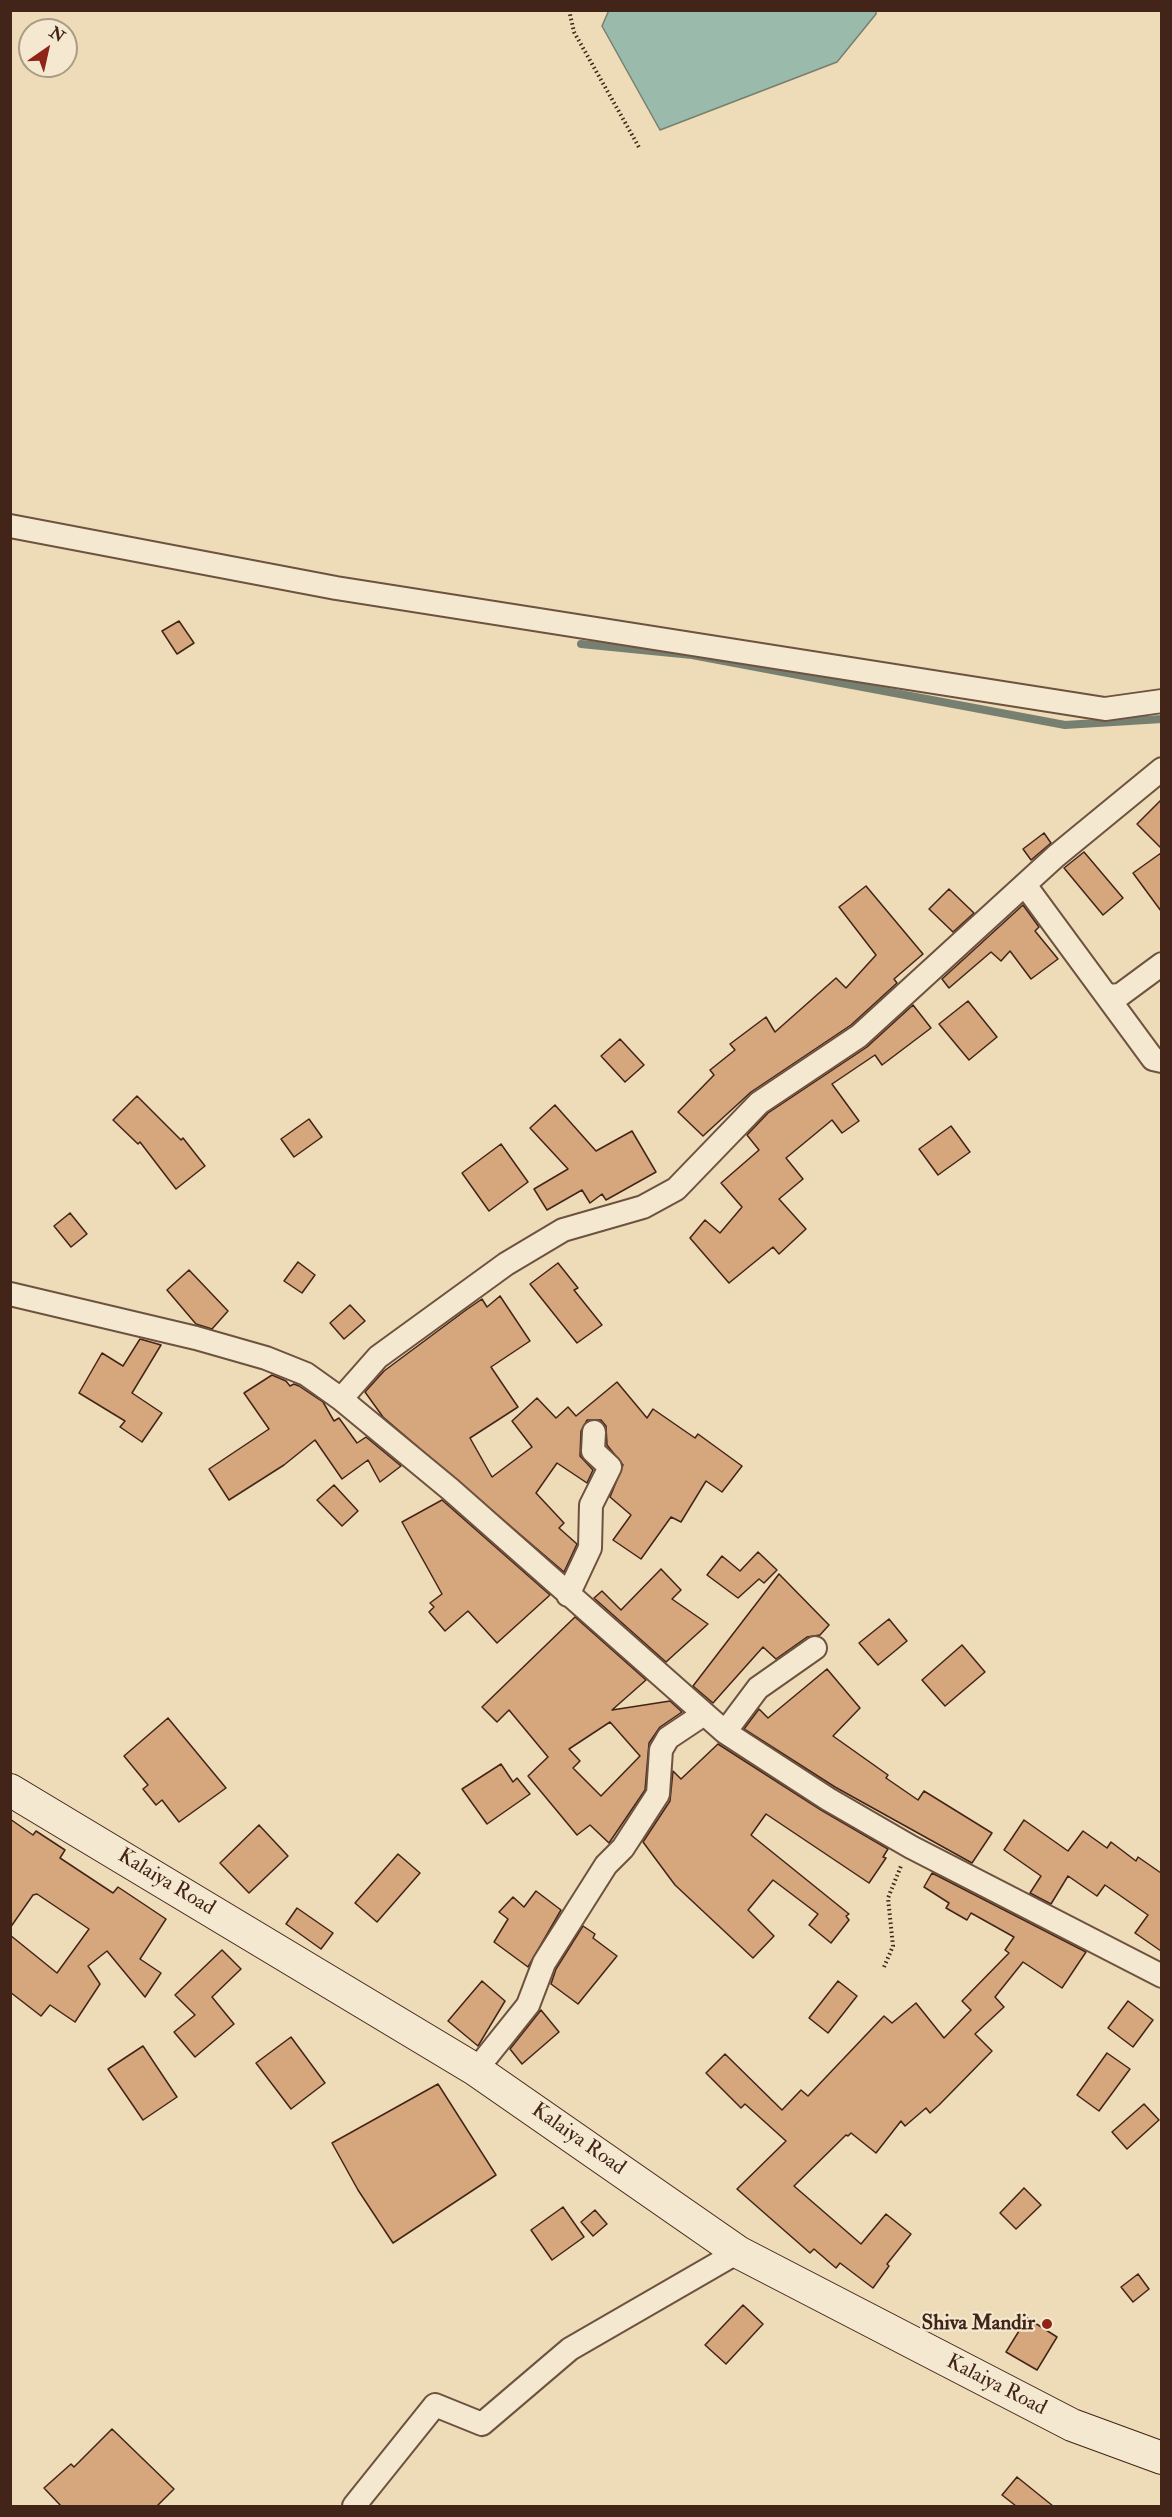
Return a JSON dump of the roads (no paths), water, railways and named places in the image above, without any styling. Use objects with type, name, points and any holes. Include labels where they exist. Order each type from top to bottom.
[{"type":"main road","name":"Kalaiya Road","points":[[10,1790],[476,2070],[738,2252],[1072,2426],[1161,2458]]},
{"type":"street","points":[[10,526],[336,588],[1105,709],[1161,701]]},
{"type":"street","points":[[341,1399],[378,1357],[506,1264],[563,1230],[643,1207],[676,1189],[759,1103],[859,1036],[1025,885],[1161,769]]},
{"type":"street","points":[[1025,885],[1153,1059],[1161,1061]]},
{"type":"street","points":[[1107,996],[1120,995],[1161,963]]},
{"type":"street","points":[[10,1294],[196,1338],[266,1358],[306,1374],[341,1399],[450,1489],[725,1732],[828,1799],[911,1847],[1161,1976]]},
{"type":"street","points":[[568,1595],[590,1548],[591,1505],[610,1467],[593,1450],[594,1432]]},
{"type":"street","points":[[725,1732],[758,1688],[815,1648]]},
{"type":"street","points":[[476,2070],[528,2005],[544,1963],[606,1865],[622,1848],[658,1794],[661,1750],[668,1738],[704,1714]]},
{"type":"street","points":[[354,2506],[435,2404],[482,2424],[570,2349],[738,2252]]},
{"type":"waterway","points":[[581,644],[692,655],[1065,725],[1162,719]]},
{"type":"place","name":"Shiva Mandir","points":[[1047,2324]]}]
